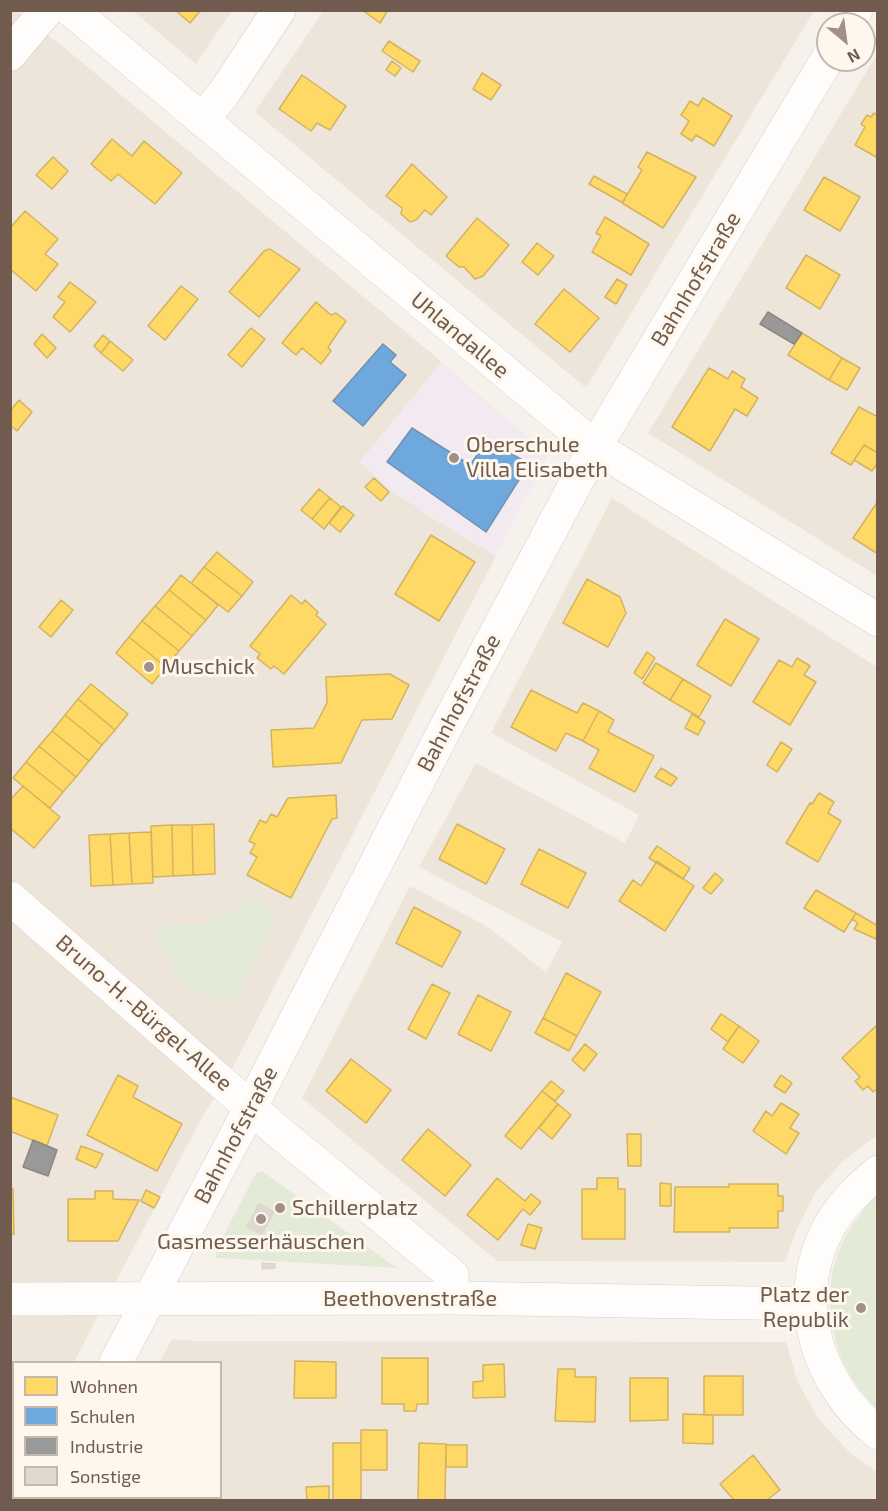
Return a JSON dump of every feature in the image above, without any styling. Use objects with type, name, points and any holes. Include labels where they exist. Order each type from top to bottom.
[{"type":"street","points":[[10,54],[47,10]]},
{"type":"street","name":"Uhlandallee","points":[[71,10],[595,447],[878,620]]},
{"type":"street","points":[[202,120],[224,93],[279,10]]},
{"type":"street","name":"Bahnhofstraße","points":[[117,1361],[251,1107],[445,729],[595,447],[820,72]]},
{"type":"street","name":"Bruno-H.-Bürgel-Allee","points":[[10,898],[251,1107],[452,1275],[453,1298]]},
{"type":"street","points":[[878,1172],[852,1195],[829,1227],[815,1264],[810,1304],[814,1338],[825,1371],[843,1400],[878,1433]]},
{"type":"street","name":"Beethovenstraße","points":[[10,1299],[453,1298],[810,1304]]},
{"type":"shaded area","points":[[15,10],[66,49],[442,362],[360,462],[425,513],[496,556],[234,1065],[200,1121],[75,1361],[12,1361],[11,1483],[10,11]]},
{"type":"shaded area","points":[[133,11],[232,11],[196,64]]},
{"type":"shaded area","points":[[323,11],[814,11],[586,388],[255,112]]},
{"type":"shaded area","points":[[877,54],[877,576],[648,433],[866,72],[876,72]]},
{"type":"shaded area","name":"Oberschule Villa Elisabeth","points":[[442,362],[548,455],[496,556],[391,491],[360,462]]},
{"type":"shaded area","points":[[612,498],[877,667],[877,1135],[842,1162],[815,1193],[796,1231],[785,1262],[497,1261],[302,1098],[410,886],[485,925],[546,972],[562,942],[419,867],[476,763],[625,843],[639,815],[491,733]]},
{"type":"shaded area","points":[[172,1339],[195,1341],[786,1342],[798,1383],[820,1421],[851,1454],[878,1472],[877,1500],[91,1500],[222,1499],[222,1361],[161,1361]]},
{"type":"green space","points":[[255,899],[276,921],[233,1003],[185,986],[153,936],[169,924],[206,924]]},
{"type":"green space","points":[[262,1171],[397,1268],[216,1258],[216,1250],[256,1173]]},
{"type":"green space","points":[[877,1194],[877,1408],[859,1389],[836,1343],[831,1317],[830,1291],[834,1266],[843,1242],[857,1219]]},
{"type":"building: Wohnen","points":[[175,10],[201,10],[190,23]]},
{"type":"building: Wohnen","points":[[362,10],[388,10],[380,23]]},
{"type":"building: Wohnen","points":[[389,41],[420,61],[413,72],[382,51]]},
{"type":"building: Wohnen","points":[[392,61],[401,68],[395,76],[386,70]]},
{"type":"building: Wohnen","points":[[482,73],[501,85],[491,100],[473,89]]},
{"type":"building: Wohnen","points":[[302,75],[346,106],[330,130],[317,123],[311,131],[279,109]]},
{"type":"building: Wohnen","points":[[703,98],[732,116],[714,146],[696,135],[692,141],[681,134],[689,121],[681,115],[690,101],[698,106]]},
{"type":"building: Wohnen","points":[[874,113],[878,116],[878,158],[855,145],[865,127],[861,124],[867,115],[871,117]]},
{"type":"building: Wohnen","points":[[112,139],[132,156],[144,141],[182,173],[155,204],[118,174],[111,181],[91,164]]},
{"type":"building: Wohnen","points":[[647,152],[696,177],[663,228],[622,203],[642,170],[638,167]]},
{"type":"building: Wohnen","points":[[53,157],[68,171],[52,189],[36,175]]},
{"type":"building: Wohnen","points":[[412,164],[447,197],[431,215],[425,210],[416,220],[410,222],[401,214],[402,208],[386,196]]},
{"type":"building: Wohnen","points":[[594,176],[627,194],[623,203],[589,184]]},
{"type":"building: Wohnen","points":[[824,177],[860,197],[840,231],[804,210]]},
{"type":"building: Wohnen","points":[[25,211],[58,239],[45,254],[58,264],[36,291],[10,269],[10,228]]},
{"type":"building: Wohnen","points":[[605,217],[649,244],[631,275],[592,252],[601,236],[596,233]]},
{"type":"building: Wohnen","points":[[477,218],[509,245],[483,276],[475,279],[464,267],[459,267],[446,256]]},
{"type":"building: Wohnen","points":[[537,243],[554,256],[538,275],[522,262]]},
{"type":"building: Wohnen","points":[[270,249],[300,269],[259,317],[229,292],[264,251]]},
{"type":"building: Wohnen","points":[[806,255],[840,275],[820,309],[786,288]]},
{"type":"building: Wohnen","points":[[617,279],[627,285],[616,304],[605,297]]},
{"type":"building: Wohnen","points":[[70,282],[96,302],[70,332],[53,317],[65,302],[58,297]]},
{"type":"building: Wohnen","points":[[181,286],[198,299],[165,340],[148,326]]},
{"type":"building: Wohnen","points":[[564,289],[599,318],[570,352],[535,324]]},
{"type":"building: Wohnen","points":[[316,302],[331,315],[336,313],[346,321],[328,347],[331,351],[321,364],[302,348],[296,355],[282,343]]},
{"type":"building: Wohnen","points":[[251,328],[265,339],[242,367],[228,355]]},
{"type":"building: Wohnen","points":[[802,333],[842,358],[829,380],[788,355]]},
{"type":"building: Wohnen","points":[[42,334],[56,348],[47,358],[34,344]]},
{"type":"building: Wohnen","points":[[103,335],[110,341],[101,353],[94,346]]},
{"type":"building: Wohnen","points":[[110,341],[133,360],[123,371],[101,353]]},
{"type":"building: Wohnen","points":[[842,358],[860,368],[847,390],[829,380]]},
{"type":"building: Wohnen","points":[[709,368],[728,379],[732,371],[745,379],[741,387],[758,398],[747,416],[735,409],[710,451],[672,427]]},
{"type":"building: Wohnen","points":[[19,400],[32,412],[17,431],[10,425],[10,411]]},
{"type":"building: Wohnen","points":[[859,407],[878,417],[878,453],[864,445],[851,465],[831,453]]},
{"type":"building: Wohnen","points":[[864,445],[878,453],[878,462],[872,471],[854,460]]},
{"type":"building: Wohnen","points":[[374,478],[389,492],[381,501],[365,487]]},
{"type":"building: Wohnen","points":[[319,489],[330,498],[312,519],[301,510]]},
{"type":"building: Wohnen","points":[[330,498],[341,507],[324,529],[312,519]]},
{"type":"building: Wohnen","points":[[878,501],[878,554],[853,538]]},
{"type":"building: Wohnen","points":[[343,506],[354,515],[340,532],[329,523]]},
{"type":"building: Wohnen","points":[[431,535],[475,562],[439,621],[395,594]]},
{"type":"building: Wohnen","points":[[217,552],[253,582],[242,596],[204,567]]},
{"type":"building: Wohnen","points":[[204,567],[242,596],[228,612],[191,583]]},
{"type":"building: Wohnen","points":[[181,575],[218,605],[206,620],[169,590]]},
{"type":"building: Wohnen","points":[[587,579],[620,597],[626,613],[608,647],[563,623]]},
{"type":"building: Wohnen","points":[[169,590],[206,620],[192,636],[155,606]]},
{"type":"building: Wohnen","points":[[291,595],[302,604],[305,600],[318,612],[316,615],[326,624],[284,674],[274,666],[271,669],[257,658],[260,654],[250,646]]},
{"type":"building: Wohnen","points":[[61,600],[73,610],[51,637],[39,627]]},
{"type":"building: Wohnen","points":[[155,606],[192,636],[179,651],[142,621]]},
{"type":"building: Wohnen","points":[[725,619],[759,639],[731,686],[697,665]]},
{"type":"building: Wohnen","points":[[142,621],[179,651],[166,667],[129,637]]},
{"type":"building: Wohnen","points":[[129,637],[166,667],[152,684],[116,653]]},
{"type":"building: Wohnen","points":[[647,652],[655,658],[642,679],[634,673]]},
{"type":"building: Wohnen","points":[[797,658],[810,666],[804,675],[816,682],[790,725],[753,702],[779,660],[792,667]]},
{"type":"building: Wohnen","points":[[656,663],[683,679],[670,700],[643,683]]},
{"type":"building: Wohnen","points":[[390,674],[409,685],[392,719],[362,720],[341,763],[273,767],[271,730],[314,728],[327,703],[326,677]]},
{"type":"building: Wohnen","points":[[683,679],[711,696],[699,717],[670,700]]},
{"type":"building: Wohnen","points":[[91,684],[128,714],[115,730],[78,699]]},
{"type":"building: Wohnen","points":[[531,690],[577,713],[583,703],[599,711],[583,741],[566,733],[556,751],[511,727]]},
{"type":"building: Wohnen","points":[[78,699],[115,730],[102,745],[65,715]]},
{"type":"building: Wohnen","points":[[599,711],[614,720],[608,732],[654,756],[635,792],[589,768],[599,750],[583,741]]},
{"type":"building: Wohnen","points":[[692,714],[705,722],[698,735],[685,728]]},
{"type":"building: Wohnen","points":[[65,715],[102,745],[89,761],[52,731]]},
{"type":"building: Wohnen","points":[[52,731],[89,761],[76,777],[39,746]]},
{"type":"building: Wohnen","points":[[781,742],[792,749],[777,772],[767,765]]},
{"type":"building: Wohnen","points":[[39,746],[76,777],[63,792],[26,762]]},
{"type":"building: Wohnen","points":[[26,762],[63,792],[50,808],[13,778]]},
{"type":"building: Wohnen","points":[[661,768],[677,778],[671,786],[655,777]]},
{"type":"building: Wohnen","points":[[23,786],[60,817],[34,848],[10,828],[10,800]]},
{"type":"building: Wohnen","points":[[819,793],[834,802],[828,813],[841,821],[818,862],[786,843],[810,803],[812,804]]},
{"type":"building: Wohnen","points":[[336,795],[337,818],[332,819],[291,898],[247,875],[257,857],[250,853],[255,844],[249,841],[260,820],[266,823],[271,814],[277,817],[288,798]]},
{"type":"building: Wohnen","points":[[214,824],[215,874],[193,875],[192,825]]},
{"type":"building: Wohnen","points":[[457,824],[505,849],[486,884],[439,859]]},
{"type":"building: Wohnen","points":[[172,825],[173,876],[153,877],[151,826]]},
{"type":"building: Wohnen","points":[[172,825],[192,825],[193,875],[173,876]]},
{"type":"building: Wohnen","points":[[151,832],[153,883],[132,884],[129,833]]},
{"type":"building: Wohnen","points":[[129,833],[132,884],[113,885],[110,834]]},
{"type":"building: Wohnen","points":[[110,834],[113,885],[91,886],[89,835]]},
{"type":"building: Wohnen","points":[[657,846],[690,868],[683,879],[649,858]]},
{"type":"building: Wohnen","points":[[539,849],[586,873],[568,908],[521,884]]},
{"type":"building: Wohnen","points":[[657,861],[694,886],[665,931],[619,901],[633,880],[641,886]]},
{"type":"building: Wohnen","points":[[715,873],[723,880],[711,894],[703,888]]},
{"type":"building: Wohnen","points":[[816,890],[856,913],[844,932],[804,908]]},
{"type":"building: Wohnen","points":[[414,907],[461,932],[442,967],[396,943]]},
{"type":"building: Wohnen","points":[[856,913],[878,926],[876,939],[854,929],[858,923],[852,919]]},
{"type":"building: Wohnen","points":[[566,973],[601,992],[577,1036],[543,1018]]},
{"type":"building: Wohnen","points":[[432,984],[450,993],[426,1039],[408,1029]]},
{"type":"building: Wohnen","points":[[478,995],[511,1012],[491,1051],[458,1034]]},
{"type":"building: Wohnen","points":[[721,1014],[739,1026],[728,1042],[711,1029]]},
{"type":"building: Wohnen","points":[[543,1018],[577,1036],[569,1051],[535,1033]]},
{"type":"building: Wohnen","points":[[878,1024],[878,1088],[873,1092],[868,1086],[863,1090],[855,1081],[860,1077],[842,1058]]},
{"type":"building: Wohnen","points":[[739,1026],[759,1041],[743,1063],[723,1049]]},
{"type":"building: Wohnen","points":[[585,1044],[597,1054],[584,1071],[572,1060]]},
{"type":"building: Wohnen","points":[[351,1059],[391,1090],[366,1123],[326,1091]]},
{"type":"building: Wohnen","points":[[118,1075],[138,1086],[133,1097],[182,1124],[157,1171],[87,1135]]},
{"type":"building: Wohnen","points":[[781,1075],[792,1083],[785,1093],[774,1086]]},
{"type":"building: Wohnen","points":[[551,1081],[564,1091],[555,1101],[542,1091]]},
{"type":"building: Wohnen","points":[[542,1091],[558,1104],[521,1149],[505,1136]]},
{"type":"building: Wohnen","points":[[10,1097],[58,1115],[47,1146],[10,1131]]},
{"type":"building: Wohnen","points":[[781,1103],[799,1114],[790,1128],[799,1133],[786,1154],[753,1131],[766,1111],[772,1116]]},
{"type":"building: Wohnen","points":[[558,1104],[571,1115],[552,1139],[539,1128]]},
{"type":"building: Wohnen","points":[[428,1129],[471,1165],[445,1196],[402,1160]]},
{"type":"building: Wohnen","points":[[627,1134],[641,1134],[641,1166],[628,1166]]},
{"type":"building: Wohnen","points":[[81,1146],[103,1154],[96,1168],[76,1159]]},
{"type":"building: Wohnen","points":[[497,1178],[525,1201],[531,1194],[541,1202],[530,1215],[523,1209],[498,1240],[467,1215]]},
{"type":"building: Wohnen","points":[[597,1178],[618,1178],[618,1189],[625,1189],[625,1239],[582,1239],[582,1189],[597,1189]]},
{"type":"building: Wohnen","points":[[660,1183],[671,1184],[671,1206],[660,1206]]},
{"type":"building: Wohnen","points":[[729,1184],[778,1184],[778,1196],[783,1196],[783,1211],[778,1211],[778,1228],[729,1228],[730,1232],[674,1232],[675,1187],[729,1187]]},
{"type":"building: Wohnen","points":[[10,1189],[13,1189],[14,1234],[10,1234]]},
{"type":"building: Wohnen","points":[[146,1190],[160,1197],[154,1208],[141,1201]]},
{"type":"building: Wohnen","points":[[95,1191],[113,1191],[113,1199],[139,1200],[118,1241],[68,1241],[68,1199],[95,1199]]},
{"type":"building: Wohnen","points":[[528,1224],[542,1228],[535,1249],[521,1245]]},
{"type":"building: Wohnen","points":[[382,1358],[428,1358],[428,1404],[417,1404],[416,1411],[404,1411],[404,1404],[382,1404]]},
{"type":"building: Wohnen","points":[[295,1361],[336,1362],[336,1398],[294,1398]]},
{"type":"building: Wohnen","points":[[504,1364],[505,1397],[473,1398],[473,1382],[483,1381],[483,1365]]},
{"type":"building: Wohnen","points":[[558,1369],[575,1369],[575,1377],[596,1377],[595,1422],[555,1421]]},
{"type":"building: Wohnen","points":[[704,1376],[743,1376],[743,1415],[704,1415]]},
{"type":"building: Wohnen","points":[[630,1378],[668,1378],[668,1420],[630,1421]]},
{"type":"building: Wohnen","points":[[10,1399],[12,1400],[12,1429],[10,1432]]},
{"type":"building: Wohnen","points":[[683,1414],[713,1415],[713,1444],[683,1443]]},
{"type":"building: Wohnen","points":[[361,1430],[387,1430],[387,1470],[361,1470]]},
{"type":"building: Wohnen","points":[[333,1443],[361,1443],[361,1500],[333,1500]]},
{"type":"building: Wohnen","points":[[419,1443],[446,1444],[445,1500],[418,1500]]},
{"type":"building: Wohnen","points":[[446,1445],[467,1445],[467,1467],[446,1467]]},
{"type":"building: Wohnen","points":[[753,1455],[780,1490],[767,1500],[734,1500],[720,1484]]},
{"type":"building: Wohnen","points":[[329,1486],[329,1500],[307,1500],[306,1487]]},
{"type":"building: Schulen","points":[[383,344],[396,355],[390,362],[406,375],[363,426],[333,401]]},
{"type":"building: Schulen","points":[[412,428],[470,465],[488,440],[529,464],[486,532],[387,462]]},
{"type":"building: Industrie","points":[[768,312],[802,333],[794,344],[760,324]]},
{"type":"building: Industrie","points":[[33,1140],[57,1150],[48,1176],[23,1167]]},
{"type":"building: Sonstige","name":"Gasmesserhäuschen","points":[[259,1204],[274,1212],[262,1234],[247,1227]]},
{"type":"building: Sonstige","points":[[262,1263],[275,1264],[275,1268],[262,1269]]},
{"type":"place","name":"Oberschule Villa Elisabeth","points":[[454,458]]},
{"type":"place","name":"Muschick","points":[[149,667]]},
{"type":"place","name":"Schillerplatz","points":[[280,1208]]},
{"type":"place","name":"Gasmesserhäuschen","points":[[261,1219]]},
{"type":"place","name":"Platz der Republik","points":[[861,1308]]}]
